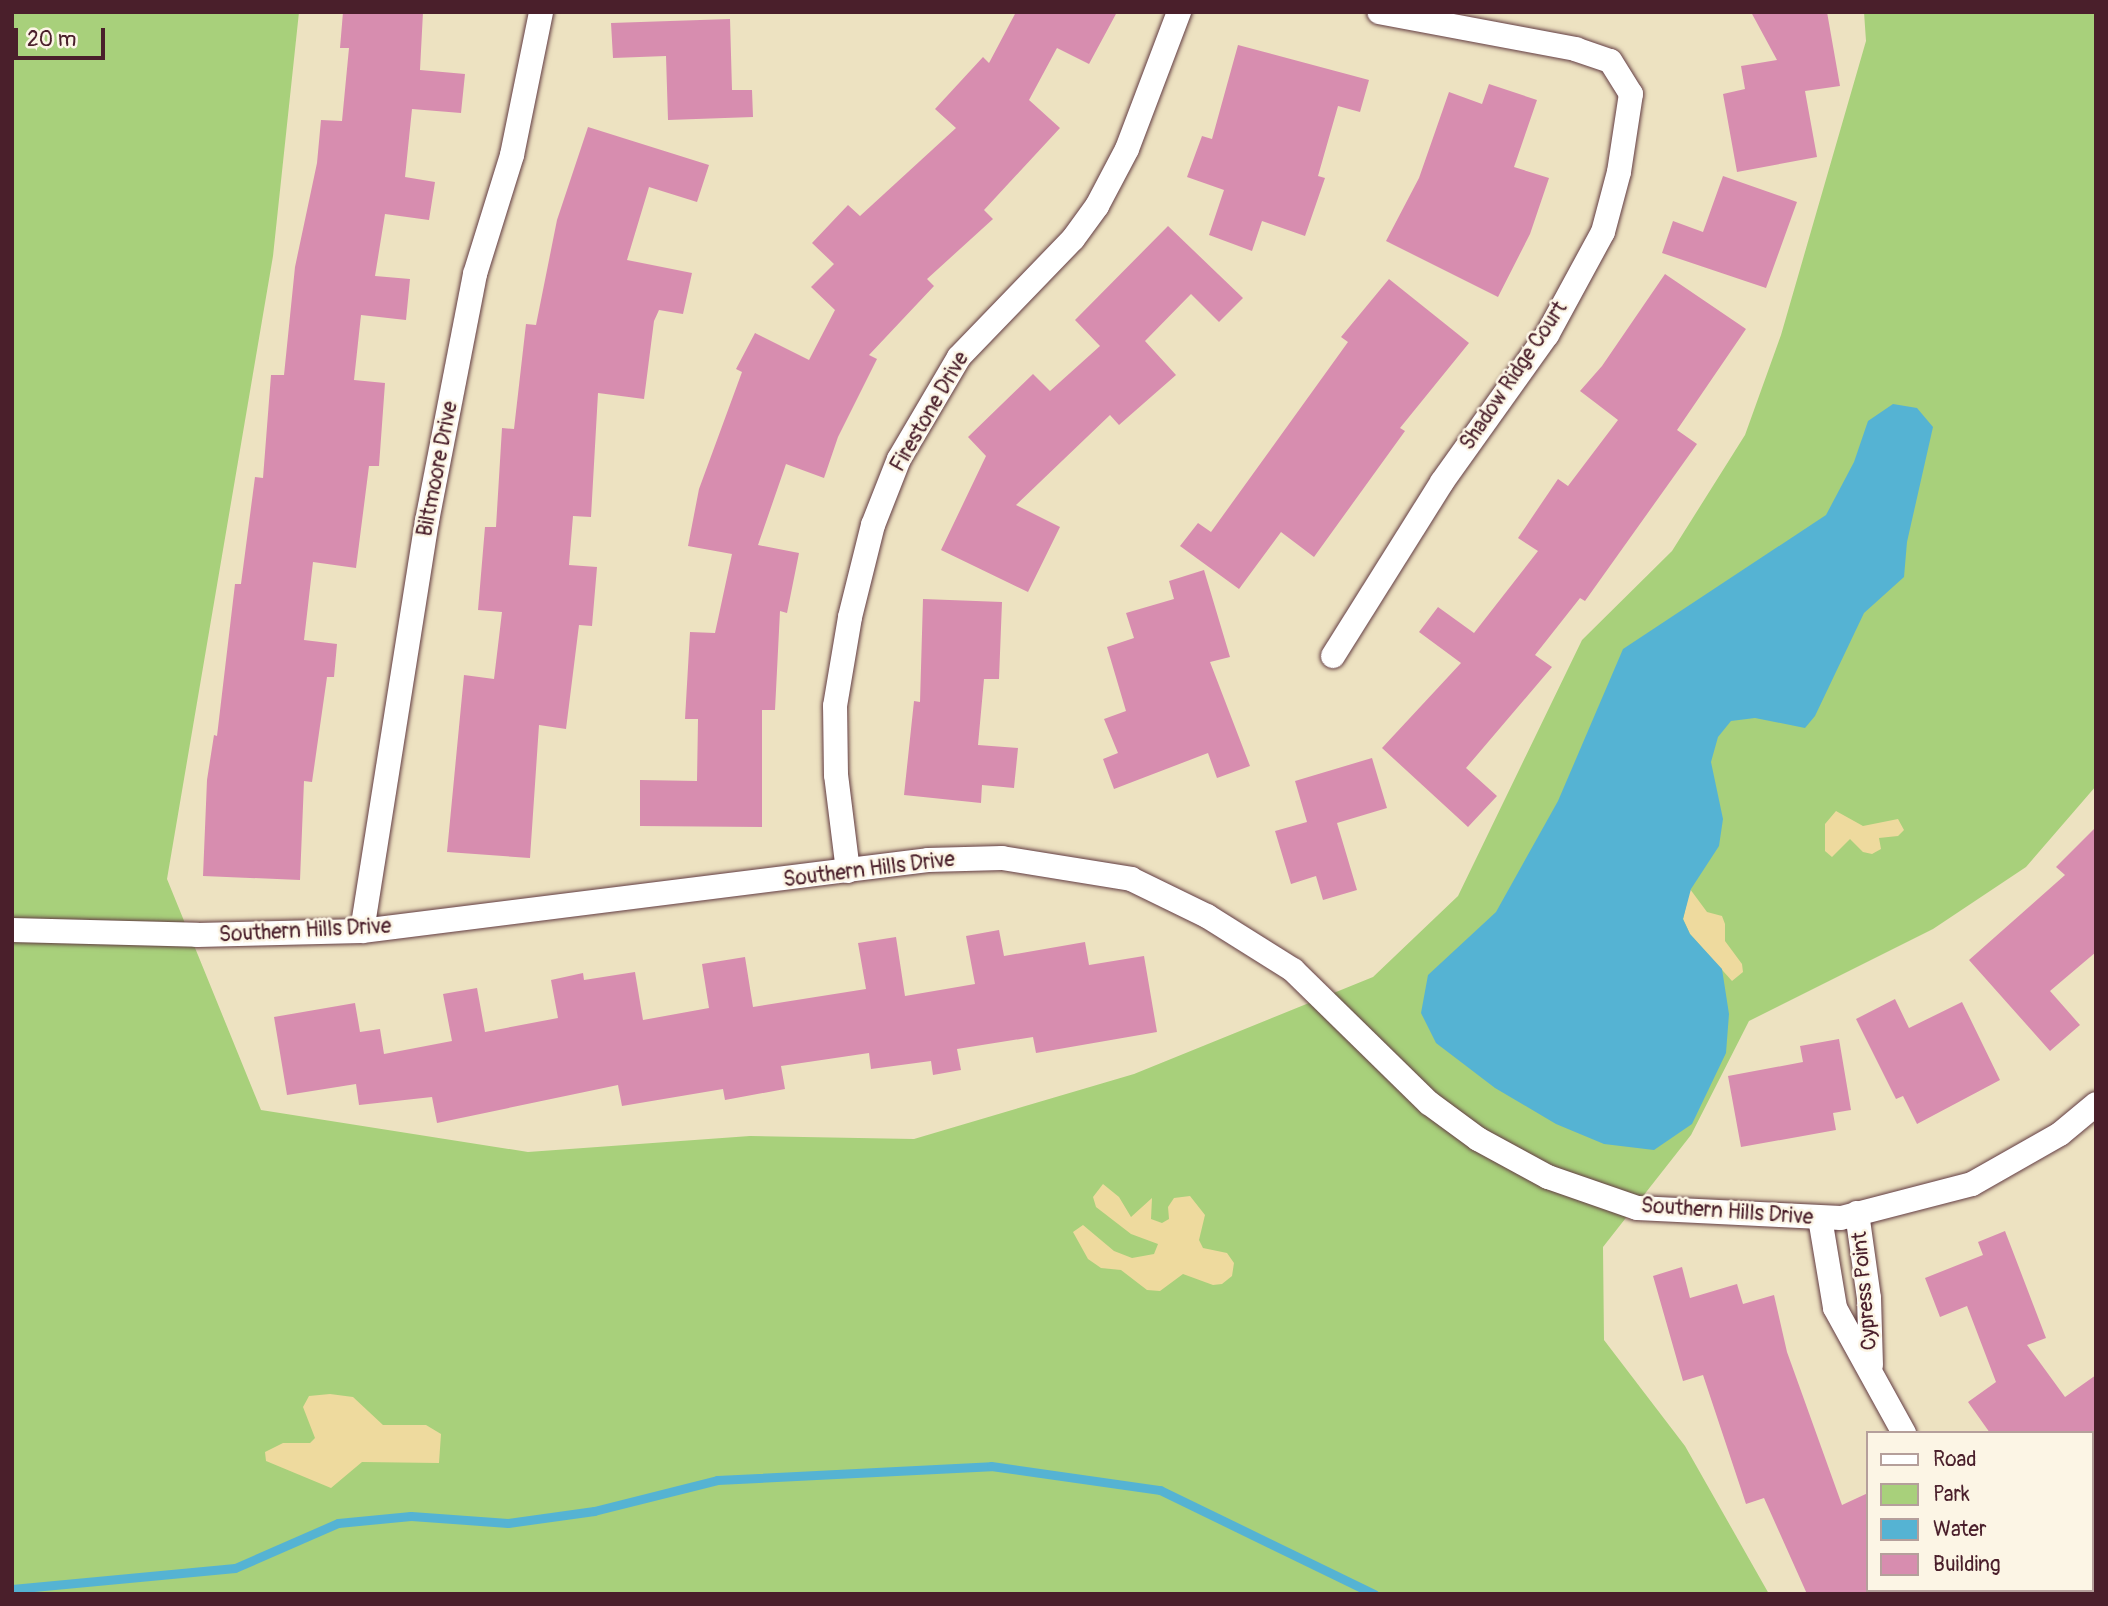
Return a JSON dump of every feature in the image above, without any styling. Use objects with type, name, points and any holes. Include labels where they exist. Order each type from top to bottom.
[{"type":"street","name":"Biltmoore Drive","points":[[362,931],[427,520],[475,274],[512,155],[541,12]]},
{"type":"street","name":"Firestone Drive","points":[[848,871],[836,775],[835,706],[850,617],[873,525],[900,459],[959,357],[1073,239],[1097,206],[1127,149],[1179,12]]},
{"type":"street","name":"Shadow Ridge Court","points":[[1333,656],[1442,482],[1547,335],[1591,255],[1603,232],[1619,172],[1631,94],[1610,61],[1576,49],[1379,12]]},
{"type":"street","name":"Southern Hills Drive","points":[[12,930],[197,935],[362,931],[928,860],[1002,858],[1132,879],[1254,942],[1293,970],[1429,1104],[1478,1139],[1548,1177],[1637,1208],[1820,1218],[1857,1213],[1972,1184],[2060,1134],[2096,1104]]},
{"type":"street","name":"Cypress Point","points":[[1857,1213],[1870,1298],[1871,1369]]},
{"type":"street","name":"Cypress Point","points":[[1820,1218],[1835,1308],[1903,1431]]},
{"type":"green space","points":[[12,12],[299,12],[273,256],[167,879],[261,1110],[528,1152],[750,1136],[914,1139],[1134,1074],[1373,977],[1458,896],[1582,640],[1672,551],[1745,435],[1781,335],[1866,41],[1864,12],[2096,12],[2096,786],[2026,867],[1933,929],[1749,1021],[1691,1135],[1603,1247],[1604,1340],[1685,1446],[1769,1594],[12,1594]]},
{"type":"sand","points":[[1836,811],[1863,826],[1898,819],[1904,830],[1898,836],[1879,838],[1881,849],[1872,854],[1863,852],[1850,839],[1832,857],[1825,851],[1825,824]]},
{"type":"sand","points":[[1690,889],[1707,912],[1722,916],[1725,941],[1742,964],[1743,972],[1732,981],[1690,934],[1683,919]]},
{"type":"sand","points":[[1103,1184],[1119,1197],[1131,1217],[1152,1198],[1151,1219],[1162,1223],[1169,1219],[1168,1207],[1174,1198],[1190,1196],[1205,1215],[1199,1240],[1203,1248],[1227,1253],[1234,1263],[1232,1276],[1222,1284],[1213,1285],[1183,1274],[1160,1291],[1147,1290],[1121,1270],[1101,1268],[1088,1259],[1073,1232],[1083,1225],[1114,1251],[1132,1258],[1154,1254],[1158,1244],[1131,1234],[1096,1207],[1093,1197]]},
{"type":"sand","points":[[330,1394],[353,1397],[383,1425],[426,1425],[441,1434],[439,1463],[362,1462],[331,1488],[266,1461],[265,1452],[283,1443],[310,1443],[315,1438],[303,1407],[309,1396]]},
{"type":"water","points":[[1893,404],[1917,408],[1933,427],[1907,542],[1904,577],[1864,613],[1815,716],[1805,728],[1755,718],[1731,721],[1718,737],[1711,762],[1723,819],[1719,846],[1691,889],[1683,919],[1690,934],[1722,969],[1729,1014],[1726,1053],[1692,1124],[1654,1150],[1604,1144],[1556,1124],[1495,1088],[1436,1043],[1421,1013],[1428,975],[1496,912],[1558,801],[1623,649],[1826,515],[1854,462],[1868,421]]},
{"type":"building","points":[[343,12],[423,12],[420,70],[465,74],[461,113],[412,109],[405,177],[435,182],[429,220],[385,214],[375,276],[410,279],[406,320],[361,315],[354,380],[385,383],[379,466],[369,466],[356,568],[313,562],[304,640],[337,644],[334,677],[327,677],[312,782],[304,781],[300,880],[203,876],[207,780],[214,735],[217,736],[235,584],[241,584],[255,477],[263,478],[271,375],[284,375],[295,267],[317,163],[321,120],[342,121],[349,48],[340,48]]},
{"type":"building","points":[[1016,12],[1117,12],[1089,64],[1057,48],[1029,100],[1060,128],[984,210],[993,219],[927,279],[934,286],[869,355],[877,359],[838,437],[824,478],[786,464],[758,545],[799,553],[787,613],[780,611],[775,710],[762,710],[762,827],[640,826],[640,780],[697,781],[698,719],[685,719],[690,632],[715,633],[732,554],[688,546],[699,489],[742,372],[736,369],[755,333],[809,360],[835,310],[811,287],[834,264],[812,243],[848,205],[860,216],[956,128],[935,109],[983,57],[989,63]]},
{"type":"building","points":[[1751,12],[1827,12],[1840,86],[1805,91],[1817,157],[1737,172],[1723,94],[1745,89],[1741,66],[1777,60]]},
{"type":"building","points":[[730,19],[732,90],[752,90],[753,117],[668,120],[666,56],[613,58],[611,23]]},
{"type":"building","points":[[1238,45],[1369,80],[1360,112],[1338,106],[1318,176],[1325,178],[1305,236],[1262,221],[1252,251],[1209,235],[1224,190],[1187,177],[1202,136],[1212,139]]},
{"type":"building","points":[[1489,84],[1537,100],[1514,167],[1549,178],[1530,234],[1498,297],[1386,241],[1419,178],[1449,92],[1482,104]]},
{"type":"building","points":[[588,127],[709,165],[697,202],[649,187],[627,260],[692,273],[683,314],[659,310],[654,321],[644,399],[598,393],[591,517],[573,516],[569,565],[597,567],[592,626],[579,625],[566,729],[539,725],[530,858],[447,852],[464,675],[494,679],[502,612],[478,610],[485,527],[496,527],[502,428],[514,429],[526,324],[536,325],[557,220]]},
{"type":"building","points":[[1723,176],[1797,202],[1766,288],[1662,253],[1673,221],[1703,232]]},
{"type":"building","points":[[1168,226],[1243,298],[1219,322],[1191,294],[1145,341],[1176,375],[1119,425],[1110,415],[1016,505],[1060,527],[1028,592],[941,550],[986,456],[968,437],[1033,374],[1050,391],[1100,346],[1075,320]]},
{"type":"building","points":[[1665,274],[1746,329],[1677,430],[1697,444],[1585,601],[1580,598],[1535,655],[1552,667],[1466,768],[1497,796],[1468,827],[1382,748],[1461,663],[1419,632],[1438,607],[1474,633],[1538,551],[1518,538],[1558,479],[1568,486],[1618,420],[1580,391],[1602,366]]},
{"type":"building","points":[[1389,279],[1469,343],[1400,428],[1405,431],[1314,557],[1281,532],[1239,589],[1180,546],[1198,523],[1211,532],[1348,342],[1341,337]]},
{"type":"building","points":[[1204,570],[1230,657],[1210,662],[1250,766],[1217,778],[1208,753],[1114,789],[1103,759],[1118,753],[1104,719],[1126,711],[1107,647],[1134,638],[1126,613],[1174,599],[1169,581]]},
{"type":"building","points":[[923,599],[1002,602],[999,679],[984,679],[978,745],[1018,748],[1014,788],[982,785],[981,803],[904,795],[914,701],[920,702]]},
{"type":"building","points":[[1372,758],[1387,808],[1337,823],[1357,890],[1323,900],[1316,876],[1291,884],[1275,831],[1307,822],[1295,781]]},
{"type":"building","points":[[2096,827],[2096,952],[2050,991],[2080,1025],[2050,1051],[1969,960],[2065,875],[2056,867]]},
{"type":"building","points":[[999,930],[1004,956],[1085,942],[1089,965],[1144,956],[1157,1032],[1036,1053],[1033,1037],[957,1049],[961,1070],[933,1075],[931,1061],[871,1069],[869,1053],[781,1066],[785,1089],[725,1100],[723,1089],[622,1106],[618,1085],[437,1123],[432,1097],[359,1105],[356,1084],[287,1095],[274,1017],[355,1003],[360,1032],[380,1029],[384,1054],[452,1041],[443,994],[477,988],[485,1032],[558,1018],[551,980],[583,973],[584,980],[635,972],[643,1020],[709,1008],[702,964],[745,957],[753,1007],[866,989],[858,943],[896,937],[905,996],[975,984],[966,936]]},
{"type":"building","points":[[1895,999],[1909,1028],[1962,1002],[2000,1080],[1917,1124],[1903,1096],[1896,1099],[1856,1019]]},
{"type":"building","points":[[1839,1039],[1851,1110],[1833,1113],[1836,1130],[1741,1147],[1728,1076],[1803,1062],[1800,1046]]},
{"type":"building","points":[[2005,1231],[2046,1338],[2027,1345],[2065,1397],[2096,1375],[2096,1433],[1989,1431],[1968,1402],[1996,1382],[1967,1306],[1940,1317],[1925,1278],[1983,1255],[1978,1242]]},
{"type":"building","points":[[1682,1267],[1690,1298],[1737,1284],[1743,1304],[1774,1295],[1787,1352],[1842,1505],[1867,1493],[1868,1594],[1807,1594],[1764,1498],[1746,1504],[1703,1375],[1683,1381],[1653,1276]]},
{"type":"waterway","points":[[12,1589],[235,1568],[338,1523],[411,1516],[508,1523],[594,1511],[717,1480],[991,1466],[1160,1490],[1374,1594]]}]
